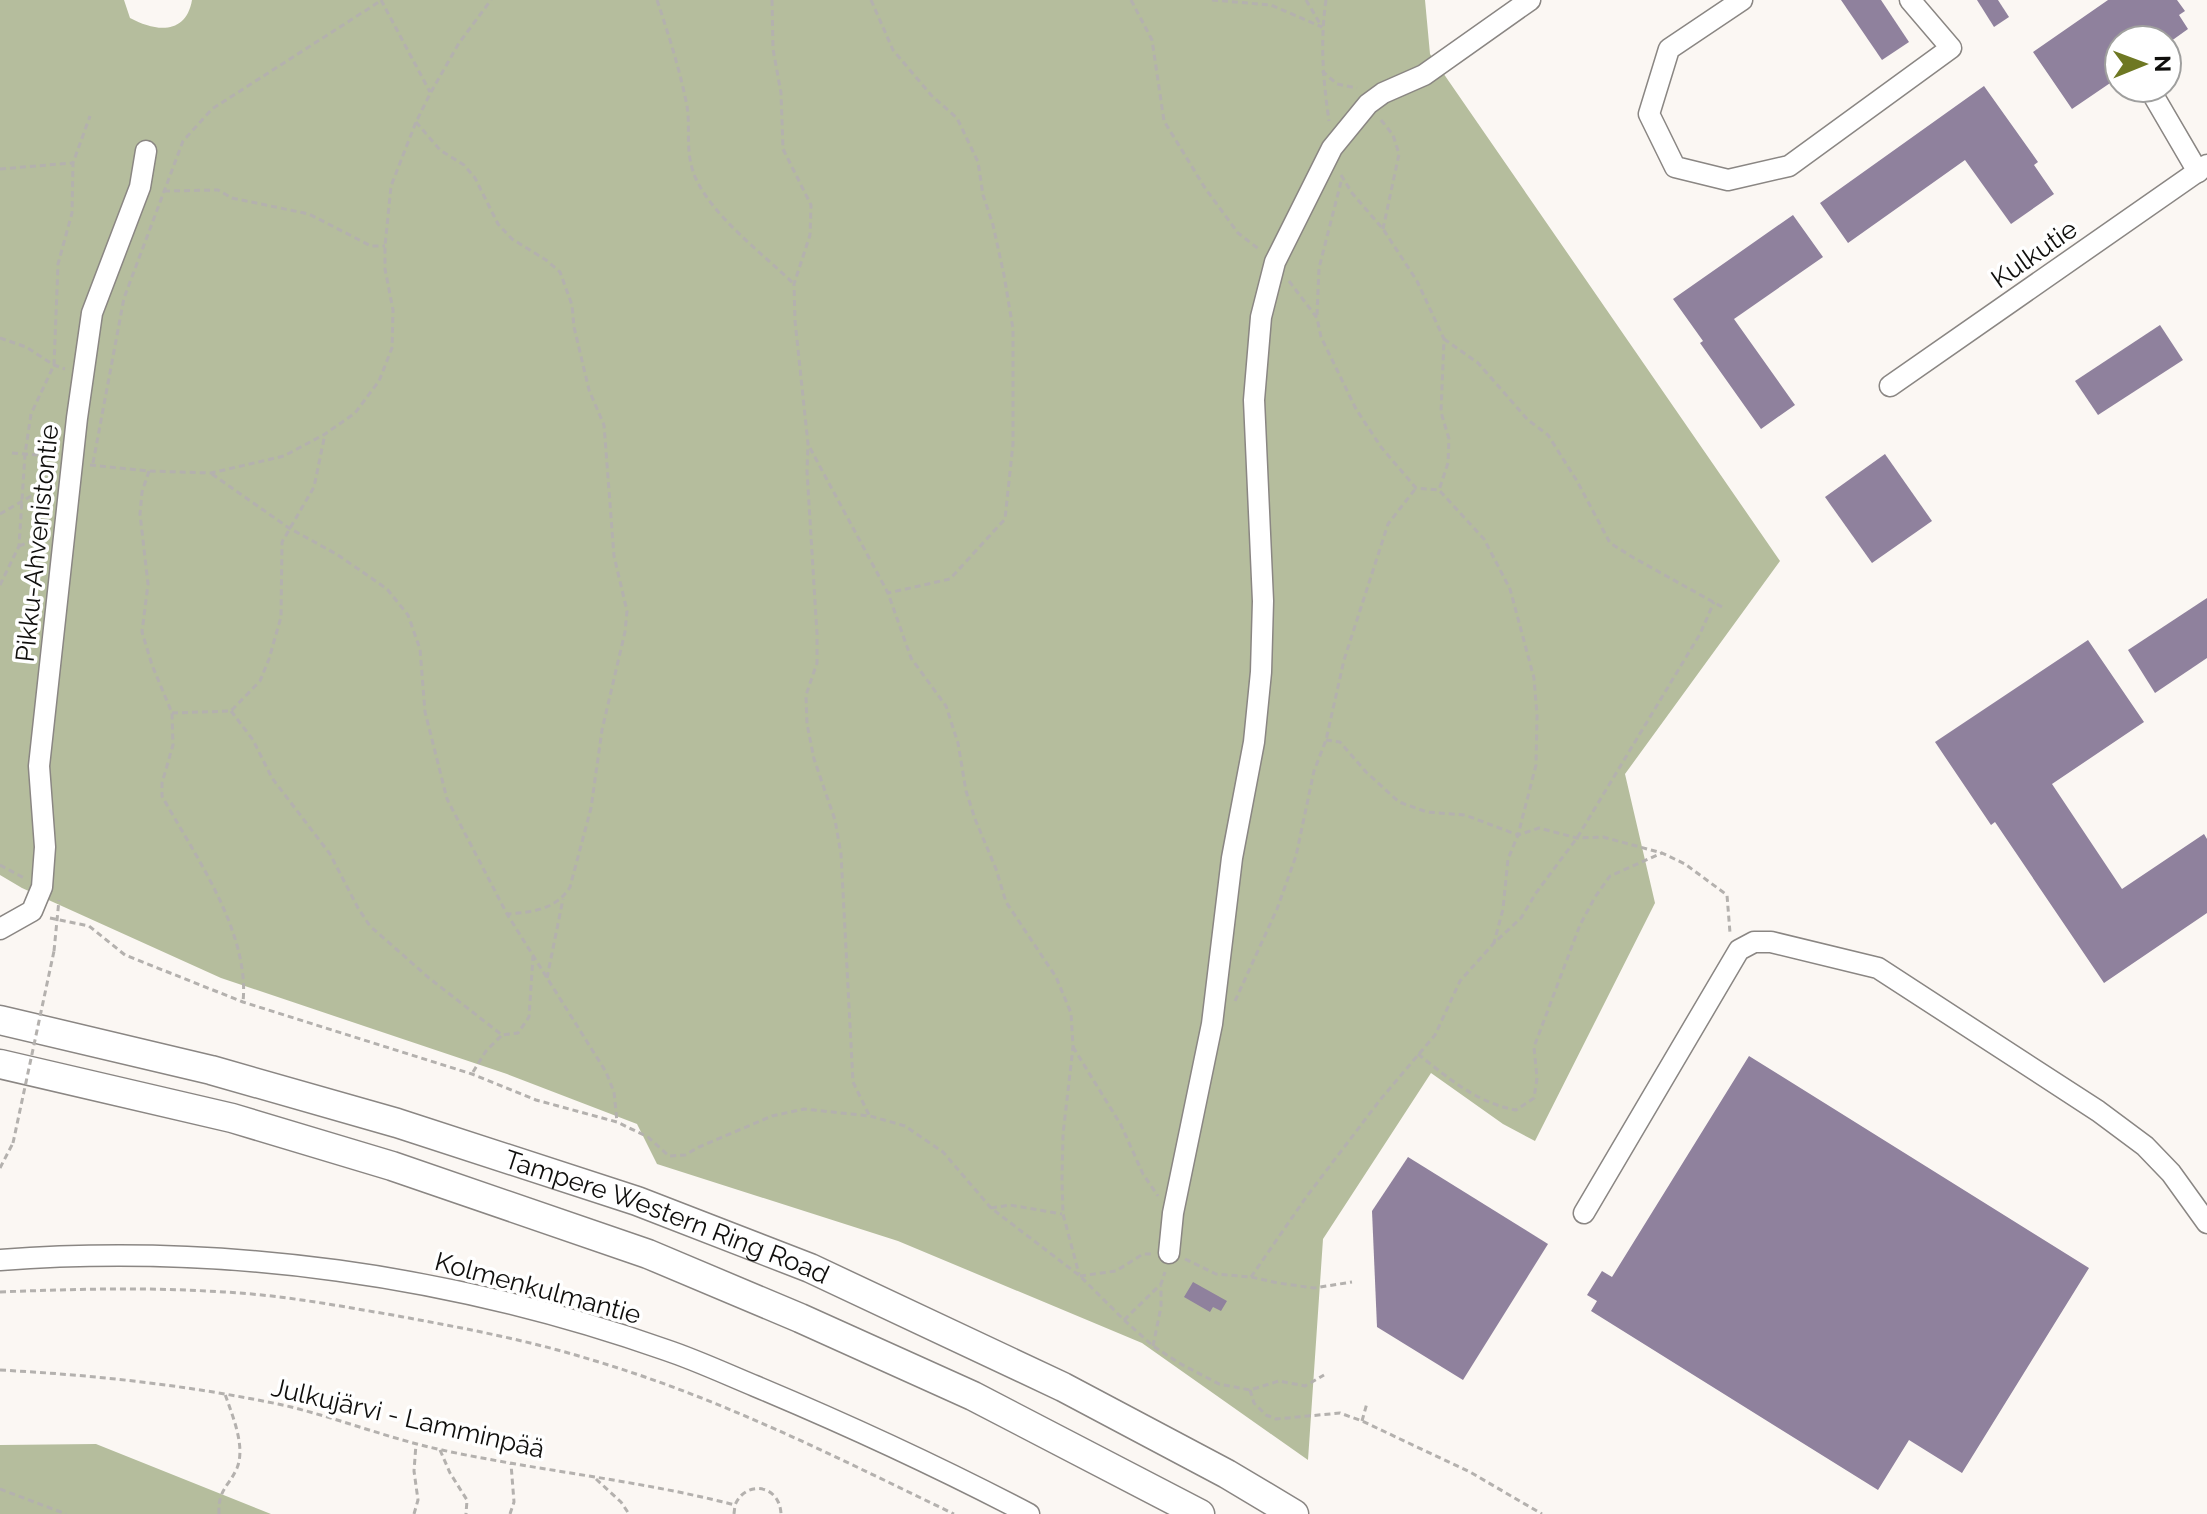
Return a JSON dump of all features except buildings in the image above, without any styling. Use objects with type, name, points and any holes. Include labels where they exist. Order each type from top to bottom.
[{"type":"highway","name":"Tampere Western Ring Road","points":[[0,1020],[211,1070],[397,1123],[637,1201],[810,1268],[1063,1387],[1227,1474],[1294,1514]]},
{"type":"highway","name":"Tampere Western Ring Road","points":[[0,1064],[246,1122],[392,1166],[648,1254],[973,1396],[1200,1514]]},
{"type":"street","points":[[1169,1253],[1173,1213],[1212,1024],[1232,858],[1254,742],[1261,672],[1261,538],[1254,400],[1261,317],[1275,262],[1332,148],[1376,98],[1424,75],[1530,0]]},
{"type":"street","points":[[1742,0],[1669,49],[1649,114],[1675,167],[1728,180],[1789,166],[1951,48],[1910,0]]},
{"type":"street","points":[[2160,104],[2202,168]]},
{"type":"street","name":"Pikku-Ahvenistontie","points":[[32,911],[50,892],[39,766],[71,464],[92,313],[140,187],[146,151]]},
{"type":"street","name":"Kulkutie","points":[[1890,386],[2202,168]]},
{"type":"street","points":[[0,929],[32,911]]},
{"type":"street","points":[[1584,1213],[1739,950],[1754,942],[1771,942],[1878,968],[2098,1111],[2145,1146],[2171,1173],[2207,1223]]},
{"type":"street","name":"Kolmenkulmantie","points":[[0,1260],[131,1256],[305,1265],[414,1283],[541,1312],[667,1350],[859,1430],[1029,1514]]},
{"type":"path","points":[[92,466],[124,298],[183,141],[212,109],[381,0],[431,92]]},
{"type":"path","points":[[12,453],[71,464],[211,473],[284,456],[325,434],[355,413],[379,381],[392,348],[393,310],[385,269],[391,186],[431,92],[459,43],[491,0]]},
{"type":"path","points":[[657,0],[687,104],[686,143],[696,180],[721,214],[794,284]]},
{"type":"path","points":[[772,0],[773,49],[781,93],[783,149],[811,205],[810,235],[794,284],[808,444],[817,634],[817,663],[806,695],[807,724],[814,759],[835,820],[841,854],[853,1082],[870,1116]]},
{"type":"path","points":[[871,0],[893,50],[931,95],[957,118],[978,162],[1013,329],[1013,444],[1005,519],[950,579],[888,593]]},
{"type":"path","points":[[1131,0],[1152,40],[1164,121],[1205,188],[1238,233],[1275,262],[1317,318]]},
{"type":"path","points":[[1212,0],[1271,5],[1322,27]]},
{"type":"path","points":[[1306,0],[1322,27]]},
{"type":"path","points":[[1326,0],[1322,27],[1322,71],[1332,148],[1342,178],[1383,229],[1417,281],[1444,339],[1441,412],[1449,439],[1448,463],[1439,490]]},
{"type":"path","points":[[1322,71],[1337,84],[1376,98],[1393,135],[1399,154],[1383,229]]},
{"type":"path","points":[[0,585],[19,546],[31,414],[54,365],[58,264],[72,213],[73,163],[90,116]]},
{"type":"path","points":[[416,122],[440,150],[464,165],[475,178],[498,224],[512,239],[560,272],[572,305],[589,390],[604,425],[614,556],[627,611],[625,632],[602,730],[591,808],[570,887],[563,898],[547,978]]},
{"type":"path","points":[[0,169],[73,163]]},
{"type":"path","points":[[1342,178],[1319,268],[1317,318],[1326,349],[1356,409],[1381,447],[1416,488],[1439,490],[1484,539],[1510,589],[1531,665],[1537,715],[1536,765],[1518,835],[1508,859],[1503,909],[1494,943]]},
{"type":"path","points":[[162,191],[218,190],[232,198],[309,214],[371,246],[385,246]]},
{"type":"path","points":[[0,338],[26,347],[54,365]]},
{"type":"path","points":[[1444,339],[1478,363],[1528,420],[1548,435],[1593,507],[1610,543],[1724,608]]},
{"type":"path","points":[[172,713],[231,711],[260,681],[281,617],[282,542],[314,487],[325,434]]},
{"type":"path","points":[[808,444],[888,593],[911,658],[946,706],[958,743],[966,791],[1006,902],[1056,977],[1071,1013],[1073,1047],[1063,1134],[1063,1214],[1080,1276]]},
{"type":"path","points":[[0,514],[71,464]]},
{"type":"path","points":[[149,471],[142,492],[140,514],[148,584],[142,632],[172,713],[173,745],[162,783],[162,796],[227,919],[241,955],[245,983],[243,1002]]},
{"type":"path","points":[[211,473],[289,528],[338,555],[387,589],[408,615],[420,649],[425,712],[447,799],[507,914],[606,1072],[614,1092],[617,1122]]},
{"type":"path","points":[[1212,1024],[1234,1001],[1277,909],[1296,856],[1314,771],[1326,740],[1355,623],[1388,524],[1416,488]]},
{"type":"path","points":[[19,546],[65,528]]},
{"type":"path","points":[[1251,1277],[1307,1196],[1435,1035],[1460,981],[1521,918],[1577,838],[1700,634],[1714,602]]},
{"type":"path","points":[[231,711],[253,740],[272,778],[330,854],[370,926],[429,978],[502,1035]]},
{"type":"path","points":[[1326,740],[1340,742],[1366,772],[1399,802],[1427,812],[1465,815],[1518,835],[1539,828],[1577,838],[1603,837],[1662,853],[1685,864],[1727,895],[1735,957]]},
{"type":"path","points":[[1418,1054],[1468,1092],[1497,1107],[1516,1110],[1534,1098],[1537,1078],[1534,1047],[1580,925],[1610,876],[1662,853]]},
{"type":"path","points":[[0,865],[50,892],[59,922],[13,1143],[0,1168]]},
{"type":"path","points":[[507,914],[549,907],[563,898]]},
{"type":"path","points":[[32,911],[59,922],[89,926],[125,955],[243,1002],[472,1074],[536,1100],[617,1122],[648,1137],[669,1156],[685,1155],[772,1116],[804,1109],[870,1116],[905,1126],[943,1152],[991,1208],[1080,1276],[1153,1346],[1179,1363],[1219,1384],[1250,1390],[1279,1381],[1305,1386],[1324,1375]]},
{"type":"path","points":[[472,1074],[486,1051],[502,1035],[518,1033],[529,1017],[533,956]]},
{"type":"path","points":[[1073,1047],[1121,1125],[1143,1174],[1173,1213]]},
{"type":"path","points":[[991,1208],[1010,1205],[1063,1214]]},
{"type":"path","points":[[1080,1276],[1116,1271],[1143,1254],[1169,1253],[1216,1274],[1314,1288],[1352,1282]]},
{"type":"path","points":[[1153,1346],[1161,1307],[1161,1284],[1169,1253]]},
{"type":"path","points":[[1124,1320],[1161,1284]]},
{"type":"path","points":[[0,1292],[102,1288],[225,1292],[331,1304],[486,1332],[593,1360],[714,1403],[954,1514]]},
{"type":"path","name":"Julkujärvi - Lamminpää","points":[[0,1370],[159,1382],[225,1394],[280,1405],[440,1450],[693,1494],[735,1505]]},
{"type":"path","points":[[1250,1390],[1254,1403],[1266,1415],[1276,1419],[1340,1413],[1470,1472],[1542,1514]]},
{"type":"path","points":[[219,1514],[218,1498],[237,1467],[238,1431],[225,1394]]},
{"type":"path","points":[[1362,1421],[1367,1403]]},
{"type":"path","points":[[414,1514],[418,1500],[414,1471],[416,1444]]},
{"type":"path","points":[[440,1450],[467,1500],[466,1514]]},
{"type":"path","points":[[510,1514],[514,1502],[511,1464]]},
{"type":"path","points":[[596,1478],[629,1514]]},
{"type":"path","points":[[0,1489],[66,1514]]},
{"type":"path","points":[[734,1514],[735,1505],[744,1492],[751,1489],[766,1489],[778,1498],[781,1514]]},
{"type":"green space","points":[[0,0],[124,0],[130,18],[159,28],[177,25],[183,20],[192,0],[1425,0],[1430,54],[1780,561],[1625,774],[1655,903],[1535,1141],[1503,1124],[1431,1073],[1323,1239],[1308,1460],[1142,1343],[898,1241],[657,1164],[637,1124],[507,1074],[221,978],[22,888],[0,875]]},
{"type":"green space","points":[[96,1444],[271,1514],[0,1514],[0,1445]]}]
